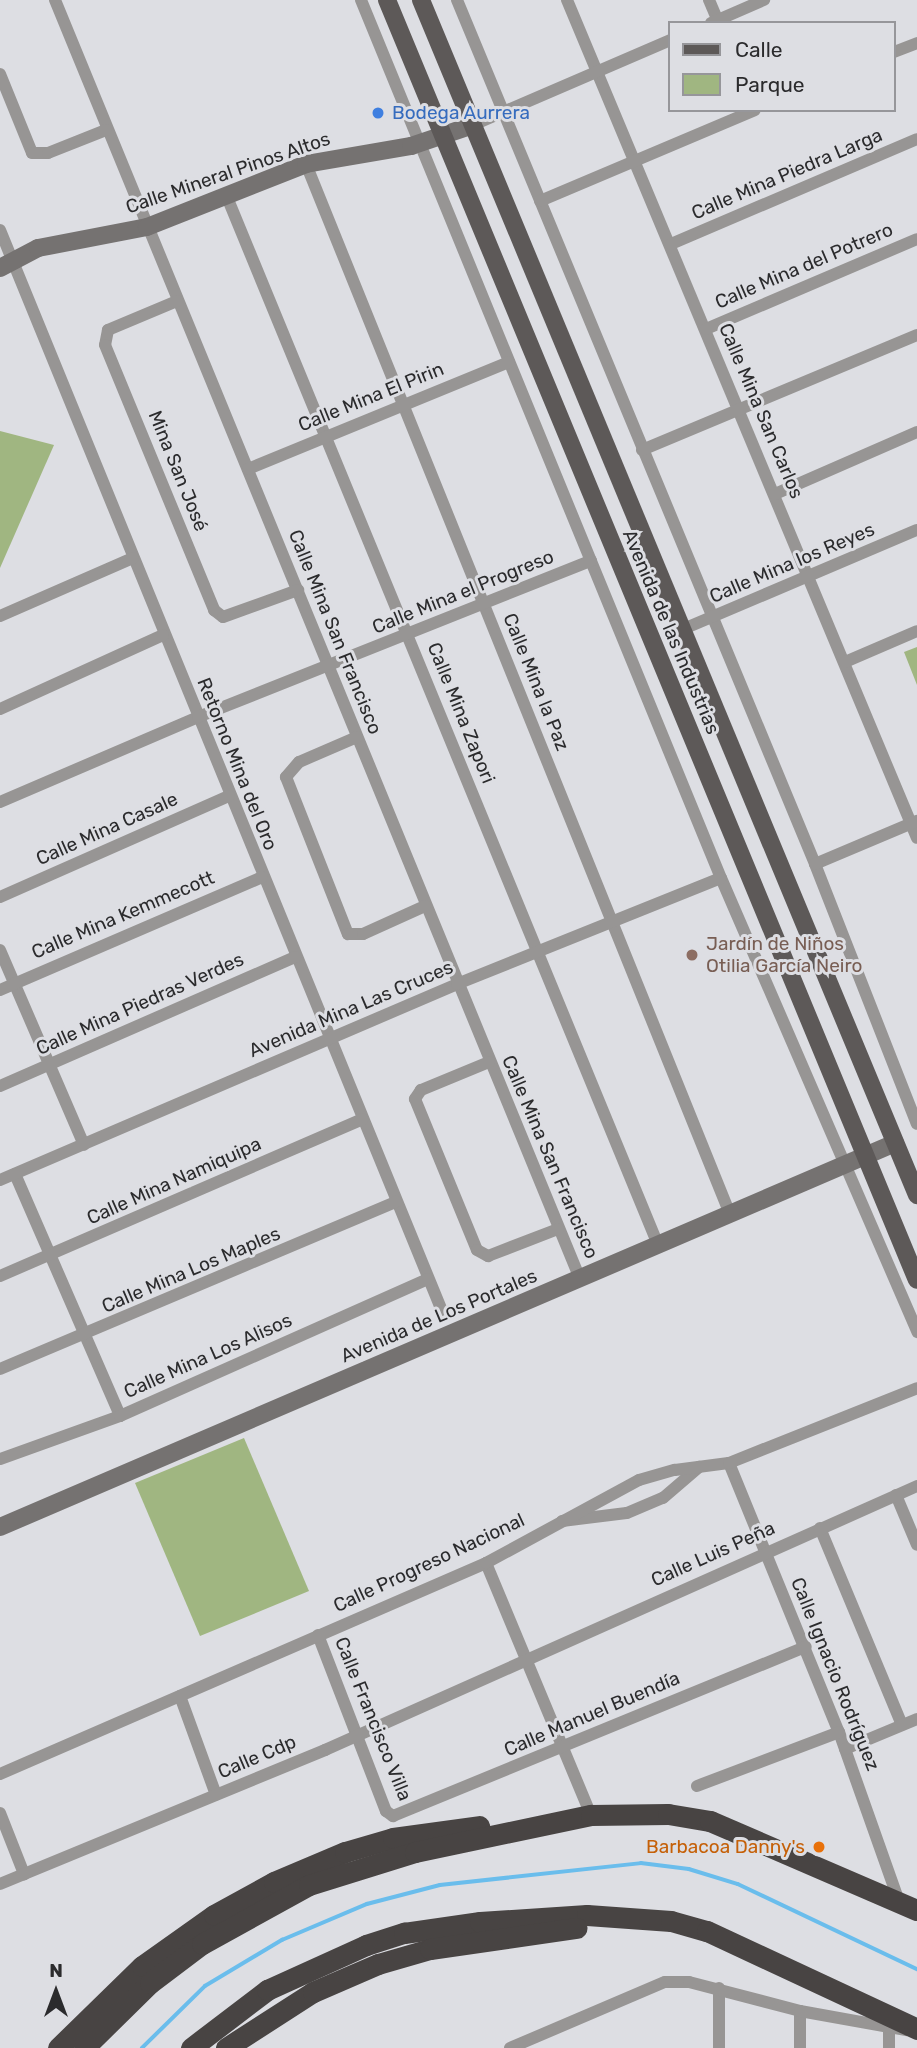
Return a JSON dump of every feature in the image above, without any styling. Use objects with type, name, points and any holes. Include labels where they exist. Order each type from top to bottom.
[{"type":"highway","points":[[85,2048],[150,1983],[249,1914],[355,1868],[509,1829],[591,1815],[668,1814],[710,1821],[908,1905]]},
{"type":"highway","points":[[58,2048],[142,1966],[214,1915],[274,1882],[345,1852],[393,1838],[461,1827],[509,1829]]},
{"type":"highway","points":[[191,2048],[267,1990],[326,1960],[404,1933],[544,1917],[640,1917],[707,1931],[917,2030]]},
{"type":"highway","points":[[226,2048],[313,1993],[401,1956],[640,1917]]},
{"type":"main road","name":"Avenida de las Industrias","points":[[387,0],[917,1280]]},
{"type":"main road","name":"Avenida de las Industrias","points":[[421,0],[917,1195]]},
{"type":"street","name":"Calle Mina San Francisco","points":[[55,0],[106,130],[329,665],[425,906],[580,1279]]},
{"type":"street","points":[[361,0],[721,878],[843,1166],[917,1332]]},
{"type":"street","points":[[457,0],[711,619],[913,1101],[917,1124]]},
{"type":"street","name":"Calle Mina San Carlos","points":[[567,0],[914,822],[917,838]]},
{"type":"street","points":[[709,0],[716,21]]},
{"type":"street","points":[[718,21],[764,0]]},
{"type":"street","points":[[473,125],[668,41]]},
{"type":"street","points":[[896,51],[917,43]]},
{"type":"street","points":[[0,74],[32,153],[48,153],[106,130]]},
{"type":"street","points":[[540,201],[750,112]]},
{"type":"street","name":"Calle Mineral Pinos Altos","points":[[6,264],[68,240],[147,227],[306,164],[419,144],[444,138],[473,125]]},
{"type":"street","name":"Calle Mina Piedra Larga","points":[[671,244],[917,139]]},
{"type":"street","name":"Calle Mina la Paz","points":[[306,164],[400,405],[614,922],[730,1214]]},
{"type":"street","name":"Calle Mina Zapori","points":[[227,197],[658,1245]]},
{"type":"street","name":"Retorno Mina del Oro","points":[[0,230],[6,264],[133,558],[442,1311]]},
{"type":"street","name":"Calle Mina del Potrero","points":[[706,329],[917,239]]},
{"type":"street","name":"Mina San José","points":[[177,301],[107,330],[105,345],[214,610],[223,618],[298,590]]},
{"type":"street","points":[[642,450],[741,411],[917,335]]},
{"type":"street","name":"Calle Mina El Pirin","points":[[248,470],[509,362]]},
{"type":"street","points":[[775,494],[917,432]]},
{"type":"street","name":"Calle Mina los Reyes","points":[[681,630],[917,530]]},
{"type":"street","points":[[0,616],[133,558]]},
{"type":"street","name":"Calle Mina el Progreso","points":[[0,802],[198,717],[408,636],[591,561]]},
{"type":"street","points":[[845,662],[917,631]]},
{"type":"street","points":[[0,709],[163,635]]},
{"type":"street","points":[[357,737],[299,762],[286,777],[348,934],[363,934],[425,906]]},
{"type":"street","name":"Calle Mina Casale","points":[[0,897],[229,796]]},
{"type":"street","points":[[815,864],[914,822]]},
{"type":"street","name":"Calle Mina Kemmecott","points":[[0,990],[262,877]]},
{"type":"street","name":"Avenida Mina Las Cruces","points":[[0,1181],[457,984],[721,878]]},
{"type":"street","points":[[0,950],[84,1145]]},
{"type":"street","name":"Calle Mina Piedras Verdes","points":[[0,1086],[295,957]]},
{"type":"street","points":[[489,1062],[421,1090],[415,1099],[477,1250],[488,1255],[558,1229]]},
{"type":"street","name":"Calle Mina Namiquipa","points":[[0,1276],[362,1119]]},
{"type":"street","name":"Avenida de Los Portales","points":[[0,1527],[895,1143]]},
{"type":"street","points":[[15,1174],[120,1416]]},
{"type":"street","name":"Calle Mina Los Maples","points":[[0,1369],[85,1336],[396,1202]]},
{"type":"street","name":"Calle Mina Los Alisos","points":[[0,1459],[120,1416],[428,1279]]},
{"type":"street","name":"Calle Progreso Nacional","points":[[0,1773],[486,1563],[639,1480],[729,1463],[917,1388]]},
{"type":"street","name":"Calle Ignacio Rodríguez","points":[[729,1463],[806,1647],[908,1905]]},
{"type":"street","points":[[561,1521],[626,1513],[663,1498],[699,1468]]},
{"type":"street","name":"Calle Luis Peña","points":[[526,1659],[917,1486]]},
{"type":"street","points":[[896,1495],[917,1545]]},
{"type":"street","points":[[820,1528],[902,1725]]},
{"type":"street","points":[[486,1563],[591,1815]]},
{"type":"street","name":"Calle Francisco Villa","points":[[318,1635],[386,1811],[393,1816]]},
{"type":"street","name":"Calle Manuel Buendía","points":[[393,1816],[806,1647]]},
{"type":"street","name":"Calle Cdp","points":[[0,1884],[216,1796],[526,1659]]},
{"type":"street","points":[[180,1696],[216,1796]]},
{"type":"street","points":[[845,1749],[917,1719]]},
{"type":"street","points":[[696,1786],[839,1732]]},
{"type":"street","points":[[0,1812],[24,1874]]},
{"type":"street","points":[[510,2048],[643,1988],[665,1982],[719,1988],[800,2011],[889,2029],[917,2030]]},
{"type":"street","points":[[719,1988],[719,2048]]},
{"type":"street","points":[[800,2011],[800,2048]]},
{"type":"street","points":[[889,2029],[889,2048]]},
{"type":"green space","points":[[0,431],[54,445],[0,568]]},
{"type":"green space","points":[[917,647],[917,685],[904,652]]},
{"type":"green space","points":[[244,1438],[309,1591],[200,1636],[135,1483]]},
{"type":"waterway","points":[[142,2048],[205,1986],[282,1940],[367,1904],[440,1885],[641,1863],[689,1869],[738,1884],[917,1969]]},
{"type":"place","name":"Bodega Aurrera","points":[[378,113]]},
{"type":"place","name":"Jardín de Niños Otilia García Neiro","points":[[692,955]]},
{"type":"place","name":"Barbacoa Danny's","points":[[819,1847]]}]
